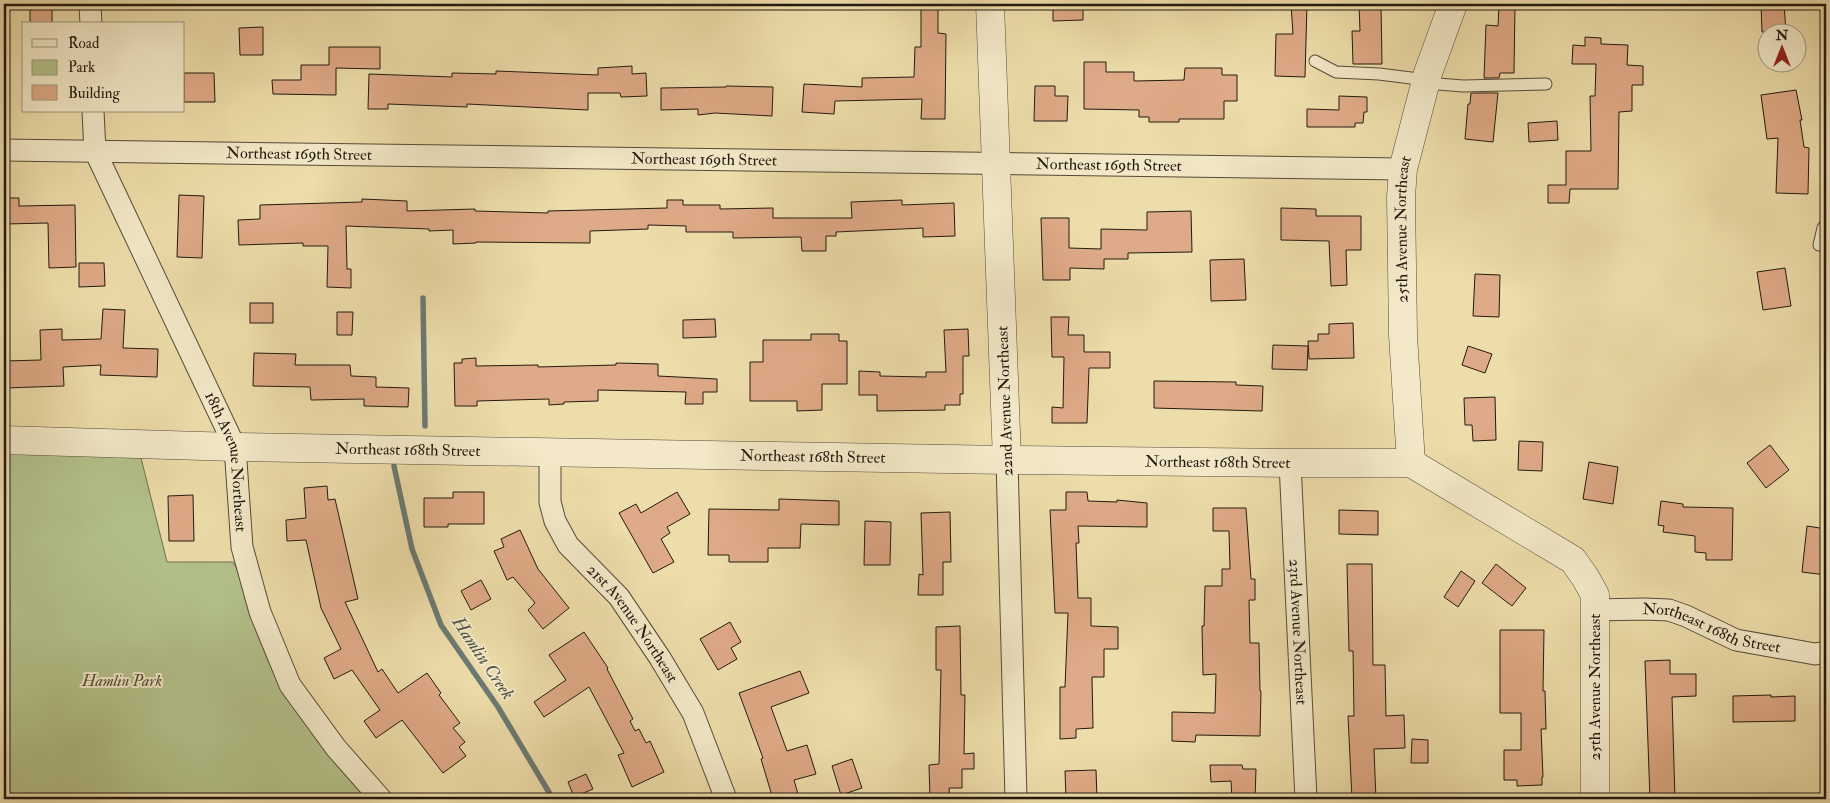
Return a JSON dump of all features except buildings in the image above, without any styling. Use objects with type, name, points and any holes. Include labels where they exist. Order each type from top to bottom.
[{"type":"street","points":[[90,4],[90,22]]},
{"type":"street","name":"22nd Avenue Northeast","points":[[990,4],[1007,460],[1016,799]]},
{"type":"street","name":"25th Avenue Northeast","points":[[1453,4],[1426,81],[1403,168],[1401,197],[1403,335],[1410,463],[1573,560],[1586,577],[1595,595],[1595,799]]},
{"type":"street","name":"18th Avenue Northeast","points":[[93,112],[95,151],[236,447],[242,547],[260,612],[290,685],[336,748],[381,799]]},
{"type":"street","name":"Northeast 169th Street","points":[[4,150],[1403,168]]},
{"type":"street","name":"Northeast 168th Street","points":[[4,440],[236,447],[1007,460],[1410,463]]},
{"type":"street","name":"21st Avenue Northeast","points":[[550,451],[550,502],[555,521],[568,546],[619,597],[660,658],[693,713],[726,799]]},
{"type":"street","name":"23rd Avenue Northeast","points":[[1290,463],[1306,799]]},
{"type":"street","name":"Northeast 168th Street","points":[[1595,610],[1669,610],[1736,640],[1814,654],[1826,652]]},
{"type":"lane","points":[[1315,61],[1336,72],[1379,74],[1463,86],[1546,84]]},
{"type":"lane","points":[[1819,245],[1823,228],[1826,224]]},
{"type":"green space","name":"Hamlin Park","points":[[4,453],[140,454],[167,562],[233,562],[252,597],[290,685],[381,799],[4,799]]},
{"type":"waterway","name":"Hamlin Creek","points":[[423,298],[425,426]]},
{"type":"waterway","name":"Hamlin Creek","points":[[394,466],[412,549],[441,625],[498,707],[553,799]]}]
